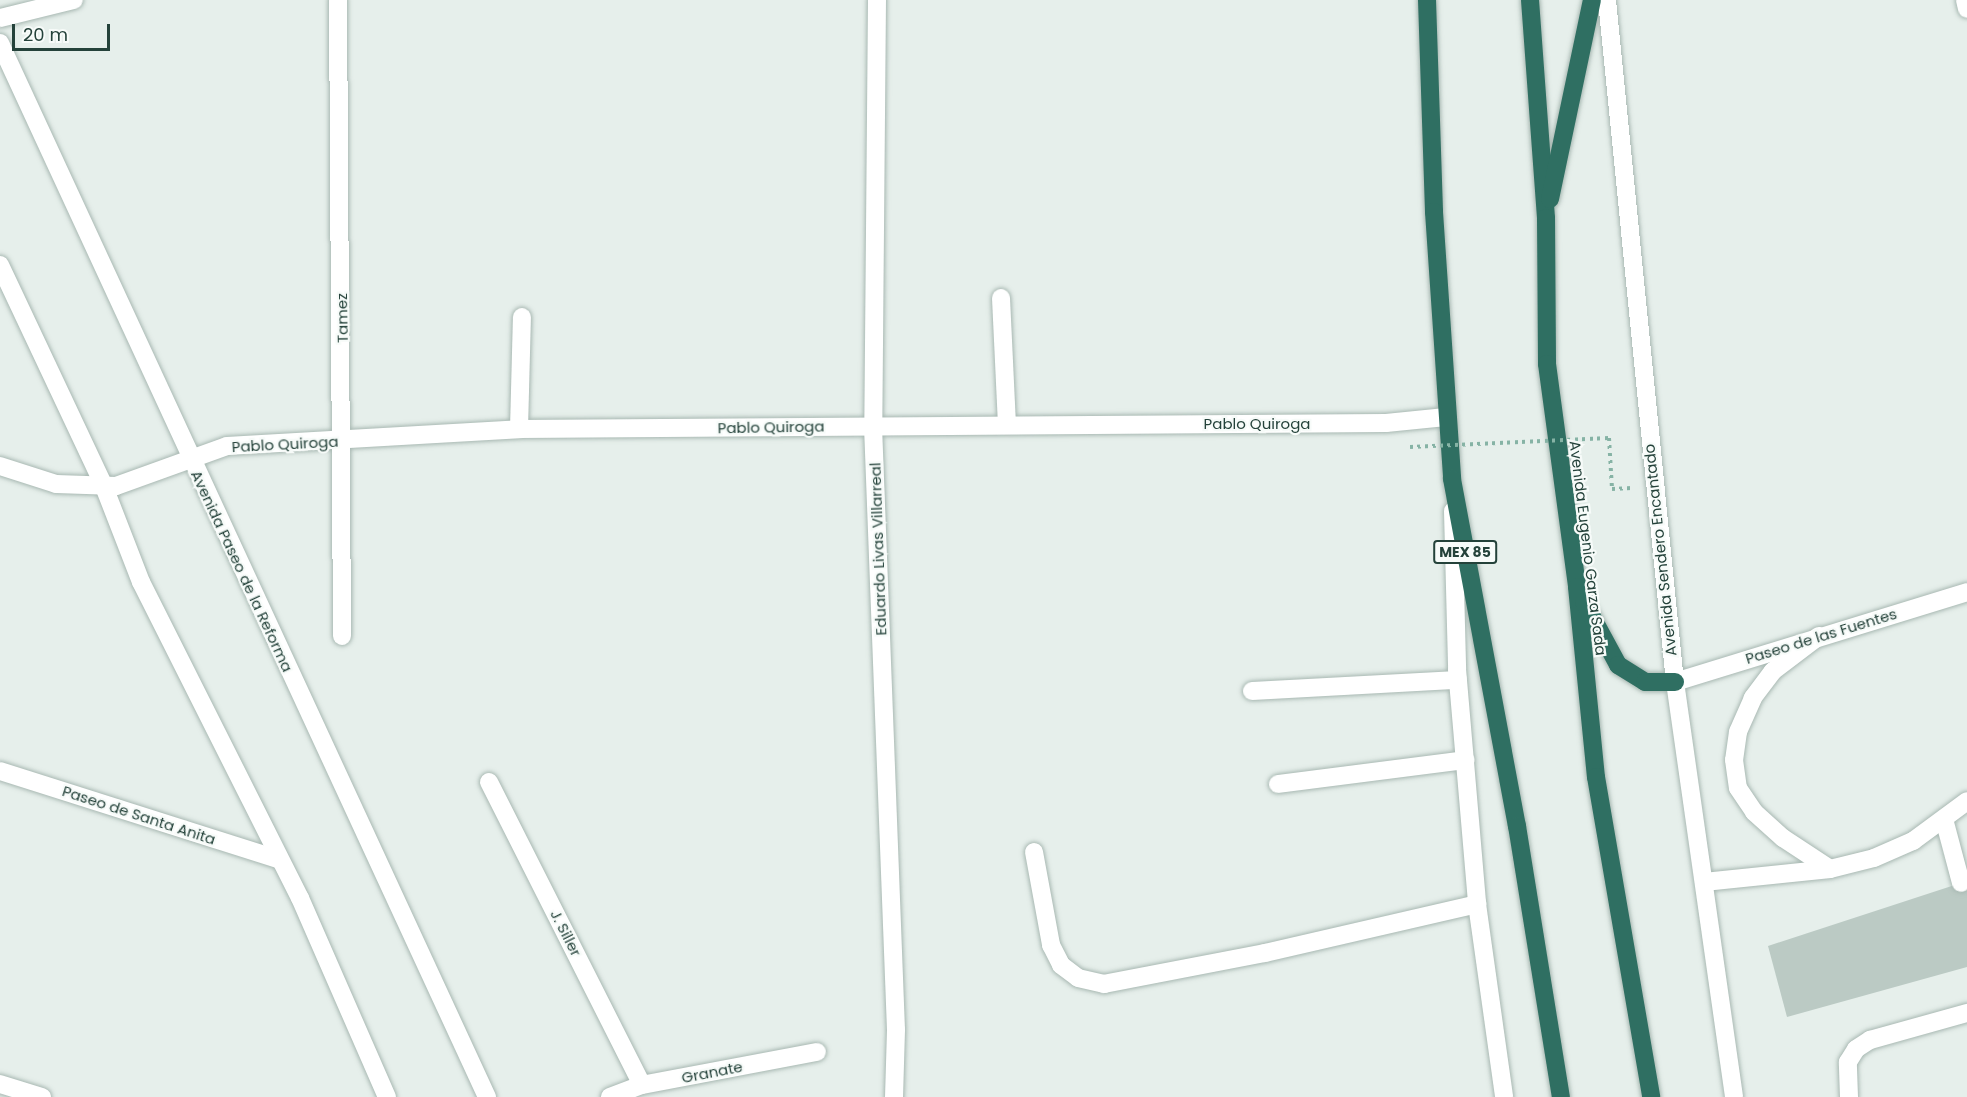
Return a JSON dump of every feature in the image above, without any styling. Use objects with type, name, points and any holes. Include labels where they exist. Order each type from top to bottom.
[{"type":"highway","name":"MEX 85","points":[[1427,0],[1446,417],[1452,479],[1517,826],[1561,1097]]},
{"type":"highway","name":"Avenida Eugenio Garza Sada","points":[[1530,0],[1546,218],[1547,364],[1577,587],[1596,777],[1651,1097]]},
{"type":"highway","points":[[1546,218],[1592,0]]},
{"type":"highway","points":[[1577,587],[1618,665],[1645,682],[1675,682]]},
{"type":"street","points":[[0,18],[74,0]]},
{"type":"street","name":"Tamez","points":[[338,0],[344,440],[342,636]]},
{"type":"street","name":"Eduardo Livas Villarreal","points":[[877,0],[873,426],[896,1030],[894,1097]]},
{"type":"street","name":"Avenida Sendero Encantado","points":[[1607,0],[1675,682],[1734,1097]]},
{"type":"street","points":[[1965,0],[1967,9]]},
{"type":"street","name":"Avenida Paseo de la Reforma","points":[[0,43],[189,458],[487,1097]]},
{"type":"street","points":[[0,265],[103,484],[141,582],[278,859],[300,898],[387,1097]]},
{"type":"street","points":[[1001,298],[1006,425]]},
{"type":"street","points":[[519,429],[522,317]]},
{"type":"street","name":"Pablo Quiroga","points":[[0,466],[56,484],[116,486],[227,446],[519,429],[1386,423],[1446,417]]},
{"type":"street","points":[[1452,479],[1458,680],[1477,904],[1504,1097]]},
{"type":"street","name":"Paseo de las Fuentes","points":[[1675,682],[1967,592]]},
{"type":"street","points":[[1819,636],[1773,671],[1753,699],[1738,732],[1734,760],[1738,788],[1754,812],[1783,838],[1830,869]]},
{"type":"street","points":[[1252,691],[1458,680]]},
{"type":"street","points":[[1278,784],[1465,760]]},
{"type":"street","name":"Paseo de Santa Anita","points":[[0,771],[278,859]]},
{"type":"street","name":"J. Siller","points":[[489,782],[642,1085]]},
{"type":"street","points":[[1704,882],[1830,869],[1904,845],[1967,801]]},
{"type":"street","points":[[1944,819],[1961,883]]},
{"type":"street","points":[[1034,852],[1051,945],[1061,965],[1078,978],[1104,984],[1265,953],[1477,904]]},
{"type":"street","points":[[1849,1097],[1848,1062],[1856,1049],[1870,1040],[1967,1013]]},
{"type":"street","name":"Granate","points":[[610,1097],[642,1085],[816,1052]]},
{"type":"street","points":[[0,1084],[42,1097]]},
{"type":"path","points":[[1410,447],[1609,438],[1612,489]]},
{"type":"building","points":[[1967,881],[1967,967],[1787,1017],[1768,946]]}]
